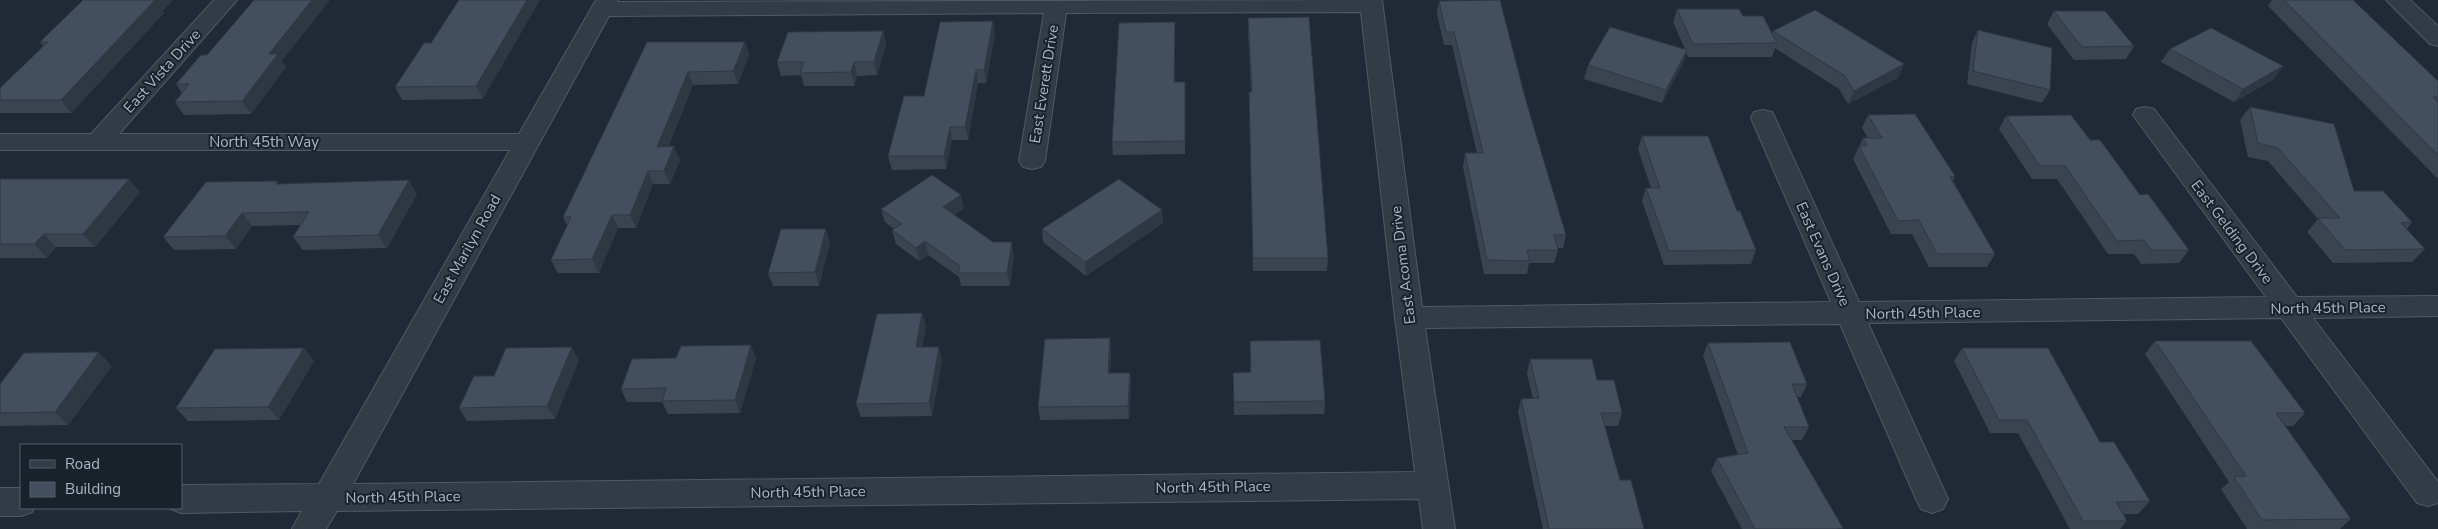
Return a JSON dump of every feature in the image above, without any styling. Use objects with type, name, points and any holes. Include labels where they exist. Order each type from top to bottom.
[{"type":"street","name":"East Vista Drive","points":[[98,142],[226,0]]},
{"type":"street","points":[[2397,0],[2438,39]]},
{"type":"street","points":[[604,5],[967,4],[1056,6],[1371,2]]},
{"type":"street","name":"East Acoma Drive","points":[[1371,2],[1409,318],[1439,529]]},
{"type":"street","name":"East Marilyn Road","points":[[308,529],[328,498],[604,5]]},
{"type":"street","name":"East Everett Drive","points":[[1032,161],[1056,6]]},
{"type":"street","name":"East Gelding Drive","points":[[2145,115],[2428,493]]},
{"type":"street","name":"East Evans Drive","points":[[1764,118],[1932,499]]},
{"type":"street","name":"North 45th Way","points":[[0,142],[527,142]]},
{"type":"street","name":"North 45th Place","points":[[1409,318],[2438,306]]},
{"type":"street","name":"North 45th Place","points":[[182,499],[1434,485]]},
{"type":"street","points":[[0,502],[20,502]]},
{"type":"building","points":[[83,0],[155,0],[61,100],[0,100],[0,88],[48,42],[40,42]]},
{"type":"building","points":[[254,0],[312,0],[269,54],[278,54],[242,101],[175,102],[189,84],[176,84],[201,55],[207,55]]},
{"type":"building","points":[[459,0],[527,0],[476,86],[395,87],[424,43],[431,43]]},
{"type":"building","points":[[1500,0],[1526,101],[1566,235],[1554,235],[1558,250],[1527,250],[1530,261],[1487,260],[1465,153],[1483,153],[1454,32],[1446,32],[1439,1]]},
{"type":"building","points":[[2284,0],[2353,0],[2438,81],[2438,97],[2433,97],[2438,102],[2438,155]]},
{"type":"building","points":[[1677,9],[1739,9],[1743,16],[1763,16],[1777,43],[1693,44]]},
{"type":"building","points":[[1815,10],[1904,64],[1854,91],[1845,76],[1773,31]]},
{"type":"building","points":[[2054,11],[2105,11],[2134,46],[2082,47]]},
{"type":"building","points":[[1309,17],[1328,258],[1253,258],[1249,92],[1252,92],[1248,18]]},
{"type":"building","points":[[993,21],[984,70],[976,70],[965,127],[950,127],[944,156],[888,156],[904,96],[924,96],[940,22]]},
{"type":"building","points":[[1175,22],[1174,82],[1185,82],[1185,141],[1112,142],[1119,23]]},
{"type":"building","points":[[1610,27],[1687,50],[1666,90],[1588,65]]},
{"type":"building","points":[[2211,28],[2283,66],[2243,89],[2170,49]]},
{"type":"building","points":[[1978,30],[2052,48],[2050,90],[1973,71]]},
{"type":"building","points":[[883,31],[874,62],[854,62],[851,72],[800,73],[804,62],[777,62],[788,32]]},
{"type":"building","points":[[647,42],[745,42],[733,71],[688,72],[657,147],[674,146],[664,171],[648,171],[630,215],[612,215],[592,259],[551,260],[571,217],[563,217]]},
{"type":"building","points":[[2250,107],[2334,124],[2354,191],[2383,191],[2412,222],[2401,223],[2425,249],[2345,250],[2318,218],[2340,218],[2278,148],[2258,143]]},
{"type":"building","points":[[1915,114],[1955,176],[1950,177],[1995,254],[1937,254],[1919,220],[1898,221],[1859,146],[1867,146],[1863,138],[1882,138],[1868,115]]},
{"type":"building","points":[[2071,115],[2090,140],[2100,140],[2140,195],[2148,194],[2189,250],[2151,250],[2144,240],[2117,241],[2065,166],[2040,166],[2006,116]]},
{"type":"building","points":[[1642,136],[1708,136],[1737,211],[1740,211],[1756,250],[1669,251],[1646,188],[1660,188]]},
{"type":"building","points":[[932,175],[961,195],[943,207],[993,242],[1012,242],[1007,273],[958,273],[960,266],[925,241],[916,248],[892,230],[902,224],[881,209]]},
{"type":"building","points":[[0,179],[129,179],[83,234],[44,234],[34,244],[0,244]]},
{"type":"building","points":[[1119,179],[1162,210],[1085,262],[1042,229]]},
{"type":"building","points":[[409,180],[378,235],[293,237],[309,212],[242,213],[225,236],[163,237],[206,182],[278,181],[276,184]]},
{"type":"building","points":[[781,229],[826,229],[815,272],[768,273]]},
{"type":"building","points":[[922,313],[916,347],[939,347],[929,403],[856,404],[877,314]]},
{"type":"building","points":[[1110,338],[1108,373],[1130,373],[1128,406],[1038,407],[1045,339]]},
{"type":"building","points":[[1320,340],[1325,401],[1234,402],[1233,373],[1251,372],[1250,341]]},
{"type":"building","points":[[2155,341],[2251,341],[2305,413],[2276,413],[2351,519],[2262,520],[2234,477],[2246,476]]},
{"type":"building","points":[[1790,342],[1807,384],[1792,384],[1809,427],[1784,427],[1843,528],[1755,529],[1717,458],[1748,453],[1708,343]]},
{"type":"building","points":[[751,345],[735,400],[662,401],[666,388],[621,389],[632,359],[676,358],[681,346]]},
{"type":"building","points":[[572,347],[547,406],[459,408],[474,376],[494,376],[506,348]]},
{"type":"building","points":[[304,348],[268,407],[176,408],[215,349]]},
{"type":"building","points":[[1962,348],[2048,348],[2100,442],[2114,442],[2150,501],[2116,502],[2127,521],[2083,521],[2027,420],[1999,420]]},
{"type":"building","points":[[99,352],[55,412],[0,413],[0,384],[24,353]]},
{"type":"building","points":[[1530,359],[1592,359],[1597,380],[1614,380],[1622,413],[1601,413],[1620,480],[1631,480],[1644,529],[1549,529],[1521,399],[1539,398]]}]
